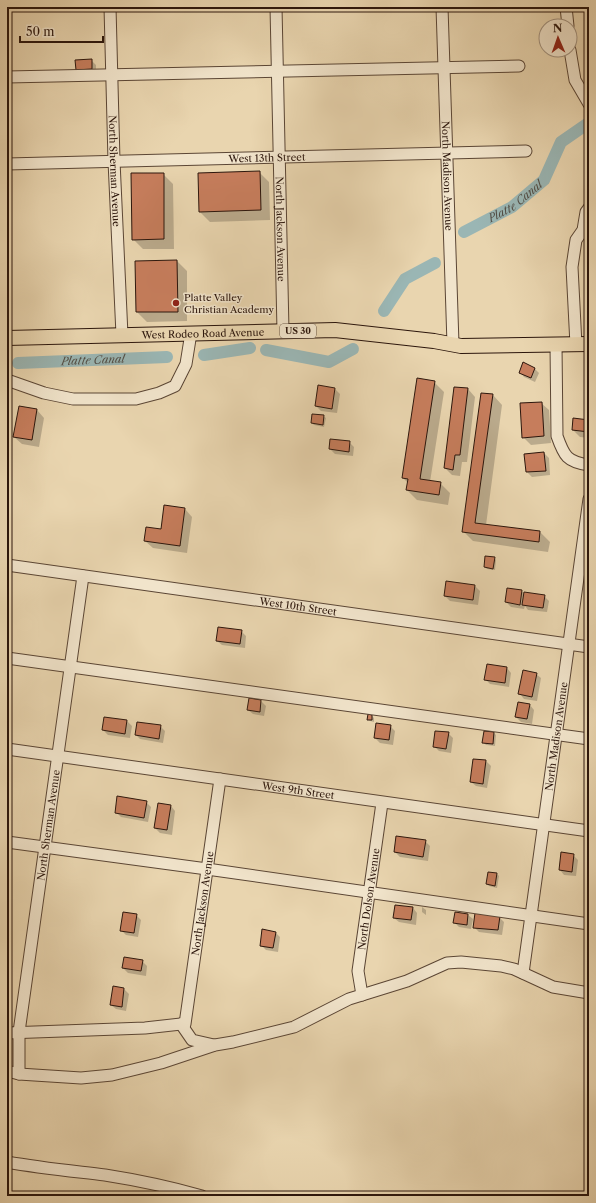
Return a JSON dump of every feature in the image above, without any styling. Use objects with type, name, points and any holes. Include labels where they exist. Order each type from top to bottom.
[{"type":"main road","name":"West Rodeo Road Avenue","points":[[7,338],[335,330],[434,341],[461,346],[582,345]]},
{"type":"street","name":"North Sherman Avenue","points":[[110,7],[114,161],[122,335]]},
{"type":"street","name":"North Jackson Avenue","points":[[276,7],[283,331]]},
{"type":"street","name":"North Madison Avenue","points":[[442,7],[453,344]]},
{"type":"street","points":[[566,7],[567,18]]},
{"type":"street","points":[[571,58],[575,80],[585,90],[589,104]]},
{"type":"street","points":[[7,77],[519,66]]},
{"type":"street","name":"West 13th Street","points":[[7,164],[526,151]]},
{"type":"street","points":[[582,345],[572,267],[576,240],[586,230],[586,212],[589,208]]},
{"type":"street","points":[[7,380],[44,393],[73,399],[136,399],[159,393],[175,386],[186,364],[191,333]]},
{"type":"street","points":[[556,345],[558,436],[562,451],[569,460],[589,465]]},
{"type":"street","name":"North Madison Avenue","points":[[523,973],[589,498]]},
{"type":"street","name":"West 10th Street","points":[[7,565],[589,647]]},
{"type":"street","name":"North Sherman Avenue","points":[[20,1074],[19,1032],[84,576]]},
{"type":"street","points":[[7,658],[589,739]]},
{"type":"street","name":"West 9th Street","points":[[7,749],[544,826],[589,831]]},
{"type":"street","name":"North Jackson Avenue","points":[[181,1024],[184,1024],[220,779]]},
{"type":"street","name":"North Dolson Avenue","points":[[362,995],[358,971],[382,802]]},
{"type":"street","points":[[7,842],[589,924]]},
{"type":"street","points":[[7,1071],[20,1074],[81,1078],[112,1075],[161,1063],[215,1045],[294,1027],[349,999],[407,980],[447,963],[461,962],[501,966],[514,969],[553,987],[589,993]]},
{"type":"street","points":[[7,1033],[145,1028],[181,1024],[192,1040],[215,1045]]},
{"type":"street","points":[[7,1162],[106,1176],[180,1190],[202,1196]]},
{"type":"building","points":[[92,59],[92,69],[76,70],[75,60]]},
{"type":"building","points":[[260,171],[261,210],[199,212],[198,173]]},
{"type":"building","points":[[131,173],[164,173],[164,239],[132,240]]},
{"type":"building","points":[[177,260],[178,312],[136,312],[135,261]]},
{"type":"building","points":[[523,362],[535,368],[531,378],[519,373]]},
{"type":"building","points":[[417,378],[435,381],[420,479],[441,482],[439,495],[406,490],[408,479],[402,478]]},
{"type":"building","points":[[318,385],[335,388],[332,409],[315,406]]},
{"type":"building","points":[[454,387],[468,388],[460,455],[455,455],[453,470],[444,468]]},
{"type":"building","points":[[481,393],[493,394],[475,523],[540,531],[539,542],[462,532]]},
{"type":"building","points":[[542,402],[544,436],[522,438],[520,403]]},
{"type":"building","points":[[19,406],[37,409],[32,440],[13,437]]},
{"type":"building","points":[[312,414],[324,415],[323,425],[311,423]]},
{"type":"building","points":[[573,418],[589,420],[589,432],[572,430]]},
{"type":"building","points":[[330,439],[350,441],[349,452],[329,449]]},
{"type":"building","points":[[544,452],[546,471],[526,472],[524,454]]},
{"type":"building","points":[[164,505],[185,508],[180,546],[144,541],[146,527],[161,529]]},
{"type":"building","points":[[485,556],[495,557],[493,569],[484,567]]},
{"type":"building","points":[[446,581],[475,585],[473,600],[444,596]]},
{"type":"building","points":[[507,588],[522,590],[520,605],[505,602]]},
{"type":"building","points":[[524,592],[545,595],[543,608],[522,605]]},
{"type":"building","points":[[218,627],[242,630],[240,644],[216,641]]},
{"type":"building","points":[[487,664],[507,667],[505,683],[484,680]]},
{"type":"building","points":[[523,670],[537,673],[532,697],[518,694]]},
{"type":"building","points":[[249,698],[261,700],[260,712],[247,710]]},
{"type":"building","points":[[518,702],[530,704],[527,719],[515,717]]},
{"type":"building","points":[[368,714],[372,715],[372,720],[367,720]]},
{"type":"building","points":[[104,717],[127,720],[125,734],[102,730]]},
{"type":"building","points":[[137,722],[161,725],[159,739],[135,735]]},
{"type":"building","points":[[376,723],[391,725],[389,740],[374,738]]},
{"type":"building","points":[[435,731],[449,732],[446,749],[433,747]]},
{"type":"building","points":[[484,731],[494,732],[493,744],[482,743]]},
{"type":"building","points":[[473,759],[486,760],[483,784],[470,782]]},
{"type":"building","points":[[117,796],[147,801],[144,818],[115,813]]},
{"type":"building","points":[[158,803],[171,805],[167,830],[154,828]]},
{"type":"building","points":[[396,836],[426,840],[423,857],[394,852]]},
{"type":"building","points":[[561,852],[574,854],[572,872],[559,870]]},
{"type":"building","points":[[488,872],[497,873],[495,886],[486,884]]},
{"type":"building","points":[[395,905],[413,907],[411,920],[393,918]]},
{"type":"building","points":[[123,912],[137,914],[134,933],[120,931]]},
{"type":"building","points":[[455,912],[468,914],[467,925],[453,923]]},
{"type":"building","points":[[475,913],[500,916],[498,930],[473,928]]},
{"type":"building","points":[[262,929],[276,932],[273,948],[260,946]]},
{"type":"building","points":[[124,957],[143,960],[141,971],[122,968]]},
{"type":"building","points":[[113,986],[124,988],[122,1007],[110,1005]]},
{"type":"waterway","name":"Platte Canal","points":[[464,232],[512,207],[544,180],[561,142],[587,124]]},
{"type":"waterway","name":"Platte Canal","points":[[384,311],[405,279],[435,263]]},
{"type":"waterway","points":[[204,355],[250,348]]},
{"type":"waterway","name":"Platte Canal","points":[[266,350],[329,362],[353,349]]},
{"type":"waterway","name":"Platte Canal","points":[[18,363],[167,357]]},
{"type":"place","name":"Platte Valley Christian Academy","points":[[176,303]]}]
